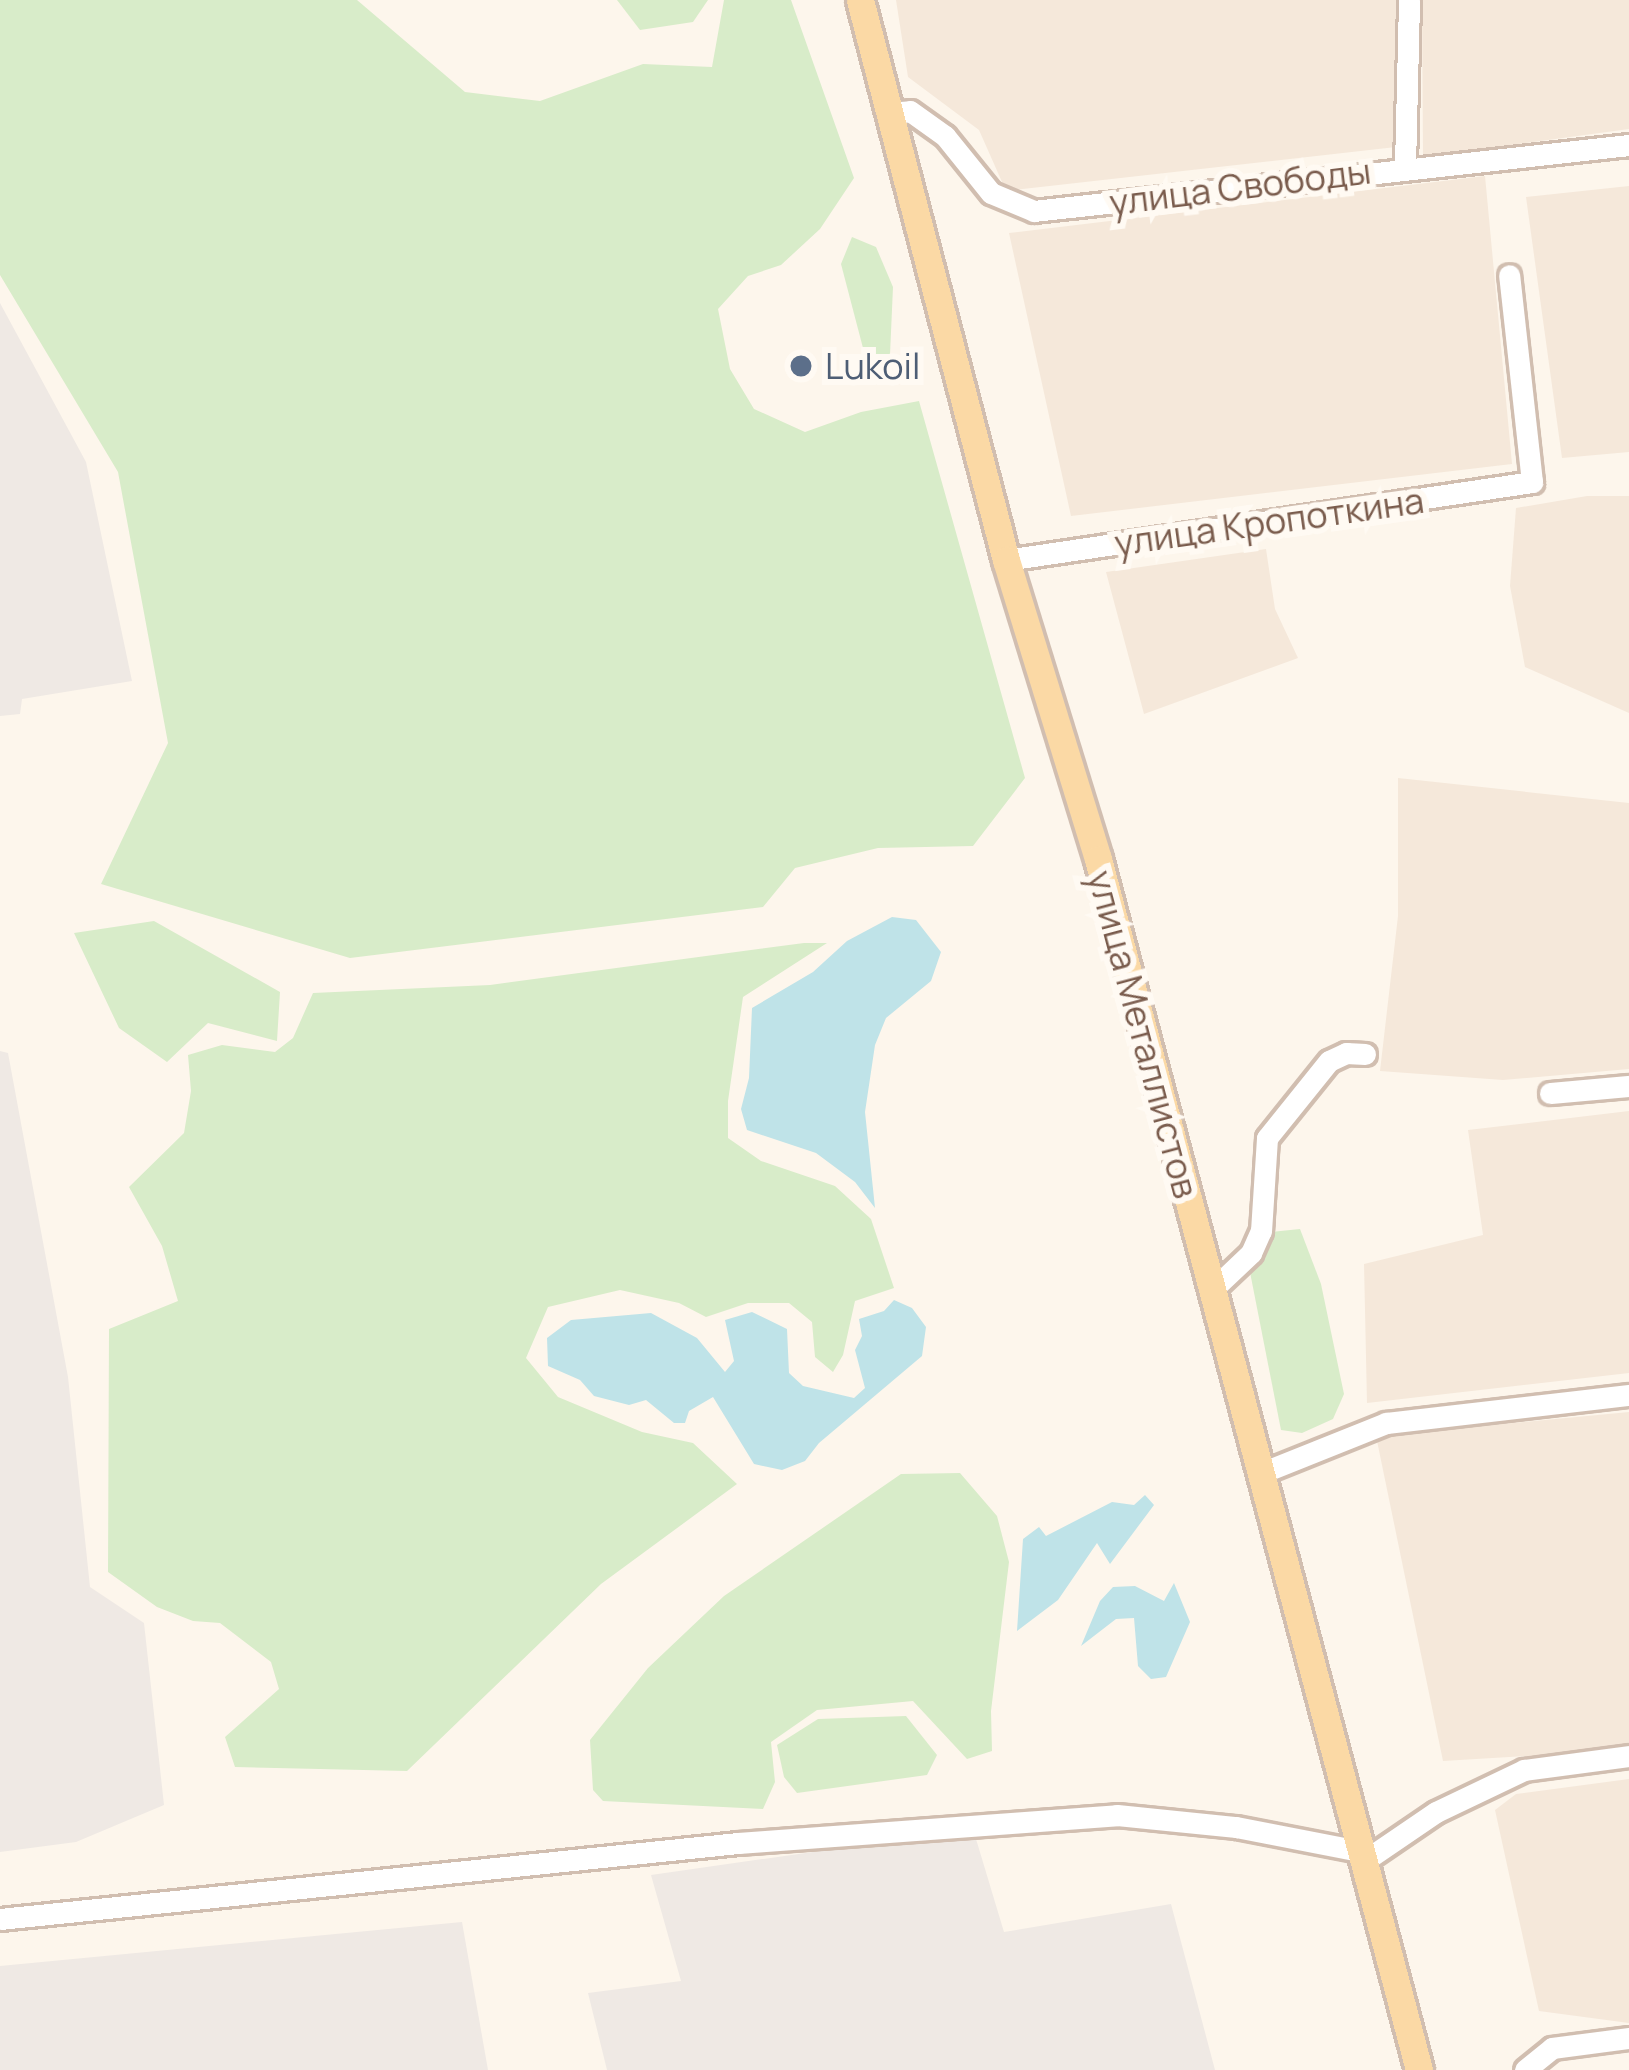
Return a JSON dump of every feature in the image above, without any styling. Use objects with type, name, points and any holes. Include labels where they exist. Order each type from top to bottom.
[{"type":"main road","name":"улица Металлистов","points":[[860,0],[1006,560],[1098,859],[1366,1855],[1419,2070]]},
{"type":"street","points":[[1405,166],[1408,0]]},
{"type":"street","name":"улица Свободы","points":[[889,113],[910,111],[945,136],[992,193],[1034,211],[1405,166],[1629,145]]},
{"type":"street","name":"улица Кропоткина","points":[[1006,560],[1532,482],[1509,275]]},
{"type":"street","points":[[1212,1290],[1257,1244],[1264,1211],[1262,1162],[1279,1120],[1329,1061],[1346,1053],[1365,1054]]},
{"type":"street","points":[[1550,1093],[1629,1086]]},
{"type":"street","points":[[1261,1472],[1386,1423],[1629,1395]]},
{"type":"street","points":[[0,1919],[738,1843],[1117,1815],[1237,1827],[1366,1855],[1436,1812],[1524,1770],[1629,1756]]},
{"type":"street","points":[[1525,2070],[1552,2048],[1629,2038]]},
{"type":"shaded area","points":[[896,0],[1396,0],[1396,147],[1006,191],[979,130],[908,77]]},
{"type":"shaded area","points":[[1422,0],[1629,0],[1629,129],[1423,157]]},
{"type":"shaded area","points":[[1485,176],[1512,464],[1071,516],[1009,233]]},
{"type":"shaded area","points":[[1629,186],[1629,452],[1562,458],[1526,197]]},
{"type":"shaded area","points":[[0,303],[86,462],[132,681],[22,699],[20,714],[0,716]]},
{"type":"shaded area","points":[[1587,496],[1629,496],[1629,713],[1525,667],[1510,586],[1516,508]]},
{"type":"shaded area","points":[[1266,549],[1275,609],[1298,658],[1144,714],[1106,572]]},
{"type":"shaded area","points":[[1398,778],[1629,803],[1629,1069],[1503,1080],[1380,1071],[1398,916]]},
{"type":"shaded area","points":[[0,1051],[8,1053],[68,1377],[90,1587],[144,1623],[164,1805],[76,1842],[0,1852]]},
{"type":"shaded area","points":[[1629,1111],[1629,1373],[1367,1403],[1364,1264],[1483,1235],[1468,1130]]},
{"type":"shaded area","points":[[1629,1412],[1629,1750],[1443,1761],[1376,1436]]},
{"type":"shaded area","points":[[1629,1779],[1629,2023],[1539,2011],[1495,1810],[1516,1794]]},
{"type":"shaded area","points":[[973,1829],[1004,1932],[1171,1904],[1215,2070],[607,2070],[588,1993],[681,1981],[651,1875]]},
{"type":"shaded area","points":[[462,1922],[488,2070],[0,2070],[0,1966]]},
{"type":"green space","points":[[0,0],[357,0],[465,92],[540,101],[643,64],[712,67],[724,0],[791,0],[854,178],[820,229],[781,265],[748,276],[718,309],[730,369],[754,409],[805,432],[861,412],[919,401],[1025,778],[973,846],[878,848],[795,868],[763,907],[350,958],[101,884],[168,743],[118,472],[0,275]]},
{"type":"green space","points":[[617,0],[708,0],[693,22],[640,30]]},
{"type":"green space","points":[[852,237],[876,247],[893,287],[889,377],[870,363],[863,348],[841,264]]},
{"type":"green space","points":[[154,921],[280,992],[277,1041],[208,1023],[167,1062],[119,1028],[74,933]]},
{"type":"green space","points":[[827,943],[743,997],[728,1101],[728,1138],[761,1161],[835,1186],[871,1219],[894,1288],[855,1301],[843,1355],[833,1372],[815,1357],[812,1322],[789,1303],[748,1303],[706,1317],[679,1303],[620,1290],[548,1307],[526,1358],[558,1397],[642,1432],[693,1443],[737,1484],[601,1584],[407,1771],[235,1767],[225,1737],[279,1689],[271,1662],[220,1623],[193,1621],[157,1607],[108,1572],[109,1329],[178,1301],[162,1246],[129,1187],[184,1133],[191,1091],[188,1055],[222,1045],[275,1052],[293,1038],[313,993],[490,985]]},
{"type":"green space","points":[[1300,1229],[1321,1284],[1344,1394],[1333,1419],[1302,1433],[1281,1430],[1248,1262],[1271,1232]]},
{"type":"green space","points":[[960,1473],[997,1516],[1009,1562],[991,1711],[992,1751],[967,1759],[913,1701],[817,1710],[771,1742],[775,1782],[763,1809],[603,1801],[593,1790],[590,1740],[648,1668],[724,1596],[901,1474]]},
{"type":"green space","points":[[906,1716],[937,1755],[927,1775],[797,1793],[784,1777],[777,1745],[818,1719]]},
{"type":"water","points":[[892,917],[916,920],[941,952],[931,981],[886,1018],[875,1045],[865,1112],[875,1208],[855,1182],[816,1153],[747,1130],[741,1109],[749,1078],[752,1008],[813,972],[847,941]]},
{"type":"water","points":[[894,1300],[912,1308],[926,1327],[922,1356],[819,1443],[805,1461],[782,1470],[754,1464],[713,1397],[689,1411],[685,1423],[674,1423],[646,1400],[629,1405],[594,1396],[580,1380],[548,1366],[547,1338],[571,1320],[651,1313],[697,1338],[725,1372],[734,1361],[725,1320],[752,1312],[787,1329],[789,1373],[803,1386],[854,1398],[865,1388],[855,1350],[862,1336],[859,1319],[884,1311]]},
{"type":"water","points":[[1145,1495],[1154,1505],[1110,1564],[1097,1543],[1058,1600],[1017,1631],[1023,1539],[1039,1527],[1046,1536],[1112,1502],[1134,1505]]},
{"type":"water","points":[[1174,1583],[1190,1622],[1166,1677],[1151,1679],[1138,1666],[1134,1618],[1116,1619],[1081,1646],[1100,1601],[1113,1587],[1135,1586],[1164,1601]]},
{"type":"place","name":"Lukoil","points":[[801,366]]}]
